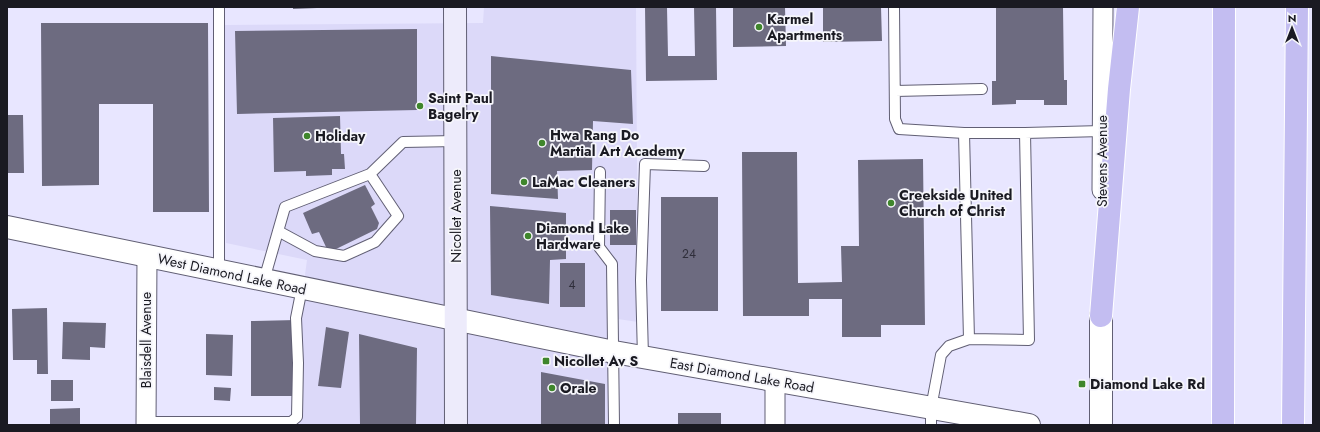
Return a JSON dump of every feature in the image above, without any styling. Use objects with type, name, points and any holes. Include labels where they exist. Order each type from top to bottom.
[{"type":"highway","points":[[1101,316],[1128,7]]},
{"type":"highway","points":[[1223,425],[1224,7]]},
{"type":"highway","points":[[1293,425],[1297,7]]},
{"type":"main road","name":"Nicollet Avenue","points":[[455,7],[456,425]]},
{"type":"street","name":"Stevens Avenue","points":[[1101,316],[1103,7]]},
{"type":"street","name":"West Diamond Lake Road","points":[[7,227],[456,320]]},
{"type":"street","name":"Blaisdell Avenue","points":[[146,424],[147,256]]},
{"type":"street","points":[[1101,316],[1101,425]]},
{"type":"street","name":"East Diamond Lake Road","points":[[456,320],[614,352],[775,381],[931,416],[1029,425]]},
{"type":"street","points":[[775,381],[775,425]]},
{"type":"lane","points":[[219,7],[219,271]]},
{"type":"lane","points":[[894,7],[895,120],[899,129],[964,133],[1102,131]]},
{"type":"lane","points":[[894,90],[982,90]]},
{"type":"lane","points":[[964,133],[969,338]]},
{"type":"lane","points":[[931,416],[941,355],[949,346],[969,338],[1029,340],[1025,133]]},
{"type":"lane","points":[[264,280],[285,208],[370,174],[403,142],[456,141]]},
{"type":"lane","points":[[644,357],[641,280],[645,164],[704,166]]},
{"type":"lane","points":[[600,172],[598,247],[612,264],[614,425]]},
{"type":"lane","points":[[278,232],[315,251],[344,256],[375,242],[398,216],[370,174]]},
{"type":"lane","points":[[146,424],[291,422],[297,417],[298,363],[296,318],[302,288]]},
{"type":"shaded area","points":[[484,7],[636,7],[638,322],[611,318],[610,425],[298,425],[302,419],[299,319],[307,260],[226,243],[225,25],[483,23]]},
{"type":"building","points":[[293,7],[317,7],[317,8],[293,9]]},
{"type":"building","points":[[645,7],[667,7],[668,56],[695,56],[694,7],[716,7],[717,80],[646,81]]},
{"type":"building","name":"Karmel Apartments","points":[[733,7],[785,7],[786,46],[733,47]]},
{"type":"building","points":[[823,7],[881,7],[882,41],[823,42]]},
{"type":"building","points":[[996,7],[1063,7],[1064,80],[1067,80],[1067,105],[1044,105],[1044,100],[1016,100],[1016,104],[992,105],[992,81],[996,81]]},
{"type":"building","points":[[41,23],[208,23],[209,212],[153,212],[153,104],[99,104],[99,185],[42,186]]},
{"type":"building","points":[[417,29],[417,110],[237,114],[235,31]]},
{"type":"building","points":[[491,56],[631,70],[633,124],[593,121],[592,170],[557,171],[558,199],[491,194]]},
{"type":"building","points":[[7,115],[23,115],[24,173],[7,173]]},
{"type":"building","name":"Holiday","points":[[340,116],[341,154],[344,154],[345,169],[332,169],[332,175],[306,176],[306,171],[274,172],[273,118]]},
{"type":"building","name":"Creekside United Church of Christ","points":[[742,152],[797,152],[798,283],[842,282],[841,246],[859,246],[858,160],[923,159],[925,325],[881,325],[881,337],[842,337],[842,299],[809,299],[809,316],[743,316]]},
{"type":"building","points":[[365,185],[375,204],[371,207],[379,223],[377,229],[334,250],[326,247],[319,232],[312,234],[303,213]]},
{"type":"building","points":[[661,197],[718,197],[718,311],[661,311]]},
{"type":"building","name":"Diamond Lake Hardware","points":[[490,206],[566,213],[566,259],[550,260],[549,304],[491,295]]},
{"type":"building","points":[[610,210],[636,210],[636,245],[610,245]]},
{"type":"building","points":[[560,263],[585,263],[585,307],[560,307]]},
{"type":"building","points":[[47,308],[48,374],[37,374],[37,360],[13,360],[12,309]]},
{"type":"building","points":[[296,320],[296,396],[251,396],[251,321]]},
{"type":"building","points":[[63,322],[106,323],[105,348],[90,347],[90,360],[62,359]]},
{"type":"building","points":[[326,327],[349,332],[341,388],[318,386]]},
{"type":"building","points":[[206,334],[233,335],[232,376],[206,375]]},
{"type":"building","points":[[359,334],[417,348],[416,425],[360,425]]},
{"type":"building","points":[[541,372],[605,384],[605,425],[541,425]]},
{"type":"building","points":[[51,380],[73,380],[73,401],[51,401]]},
{"type":"building","points":[[214,387],[231,388],[230,401],[214,400]]},
{"type":"building","points":[[80,408],[80,425],[50,425],[50,409]]},
{"type":"building","points":[[678,413],[721,413],[721,425],[678,425]]},
{"type":"place","name":"Karmel Apartments","points":[[759,27]]},
{"type":"place","name":"Saint Paul Bagelry","points":[[420,106]]},
{"type":"place","name":"Holiday","points":[[307,136]]},
{"type":"place","name":"Hwa Rang Do Martial Art Academy","points":[[542,143]]},
{"type":"place","name":"LaMac Cleaners","points":[[524,182]]},
{"type":"place","name":"Creekside United Church of Christ","points":[[891,203]]},
{"type":"place","name":"Diamond Lake Hardware","points":[[528,236]]},
{"type":"place","name":"Nicollet Av S","points":[[546,361]]},
{"type":"place","name":"Diamond Lake Rd","points":[[1082,384]]},
{"type":"place","name":"Orale","points":[[552,388]]}]
